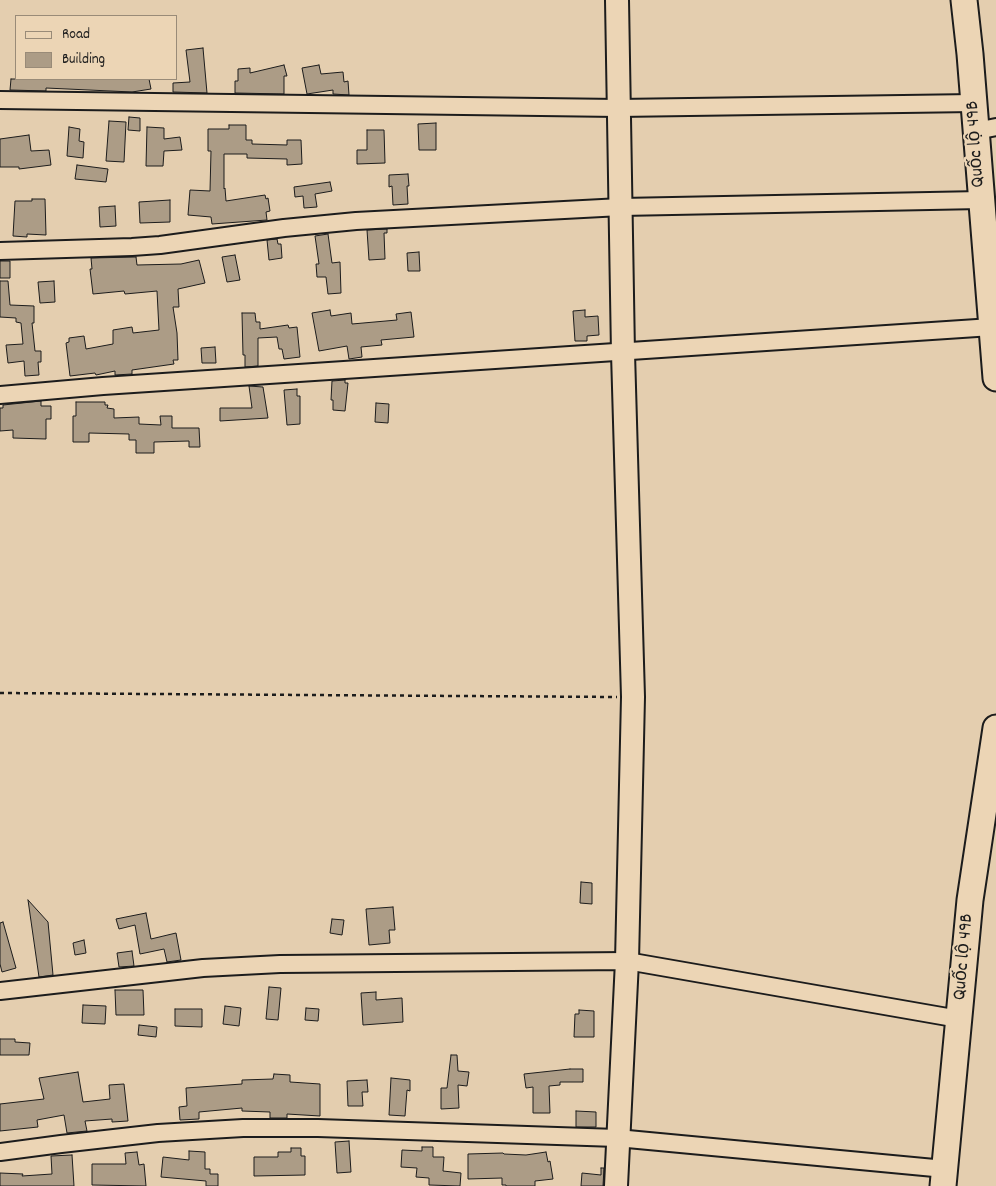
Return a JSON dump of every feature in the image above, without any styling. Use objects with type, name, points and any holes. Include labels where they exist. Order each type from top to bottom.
[{"type":"main road","name":"Quốc lộ 49B","points":[[964,0],[974,103],[986,129],[981,200],[996,378]]},
{"type":"main road","name":"Quốc lộ 49B","points":[[944,1177],[970,900],[996,728]]},
{"type":"street","points":[[616,1186],[627,961],[633,697],[622,353],[617,0]]},
{"type":"street","points":[[0,100],[618,108],[974,103]]},
{"type":"street","points":[[0,251],[132,248],[284,228],[347,222],[621,207],[981,200]]},
{"type":"street","points":[[0,395],[103,386],[992,327]]},
{"type":"street","points":[[0,991],[203,968],[280,964],[627,961],[959,1019]]},
{"type":"street","points":[[0,1152],[119,1137],[243,1128],[387,1130],[617,1138],[944,1177]]},
{"type":"path","points":[[0,693],[633,697]]},
{"type":"building","points":[[203,48],[207,93],[173,92],[173,83],[190,82],[186,50]]},
{"type":"building","points":[[284,65],[287,76],[284,76],[284,94],[235,93],[238,69],[250,68],[250,73]]},
{"type":"building","points":[[319,65],[321,74],[343,72],[344,82],[348,81],[349,95],[333,94],[333,90],[307,94],[302,68]]},
{"type":"building","points":[[11,79],[149,80],[151,89],[132,92],[46,88],[46,91],[10,90]]},
{"type":"building","points":[[129,117],[140,118],[140,131],[128,130]]},
{"type":"building","points":[[109,121],[126,122],[124,162],[106,161]]},
{"type":"building","points":[[436,123],[436,150],[419,150],[418,124]]},
{"type":"building","points":[[229,125],[246,125],[246,140],[252,140],[252,144],[287,145],[287,140],[301,140],[302,164],[287,165],[287,159],[247,158],[247,154],[224,154],[226,201],[265,195],[266,199],[268,198],[270,211],[266,212],[267,220],[212,224],[211,217],[188,215],[190,190],[210,191],[211,151],[208,151],[208,129],[229,129]]},
{"type":"building","points":[[69,127],[80,129],[79,141],[84,142],[83,158],[67,156]]},
{"type":"building","points":[[147,127],[164,128],[164,139],[180,137],[182,150],[164,151],[163,166],[146,166]]},
{"type":"building","points":[[367,130],[384,130],[385,163],[357,164],[357,150],[367,150]]},
{"type":"building","points":[[29,135],[31,151],[49,150],[51,165],[19,169],[19,167],[0,167],[0,139]]},
{"type":"building","points":[[77,165],[108,169],[106,182],[75,179]]},
{"type":"building","points":[[408,174],[408,204],[393,205],[392,186],[389,187],[389,175]]},
{"type":"building","points":[[330,182],[332,191],[315,194],[317,207],[304,208],[303,196],[295,197],[294,187]]},
{"type":"building","points":[[32,199],[45,199],[46,235],[27,234],[27,237],[13,236],[15,201],[32,201]]},
{"type":"building","points":[[170,200],[170,222],[140,223],[139,202]]},
{"type":"building","points":[[115,206],[116,226],[100,227],[99,207]]},
{"type":"building","points":[[387,229],[387,233],[384,233],[385,259],[369,260],[367,230]]},
{"type":"building","points":[[328,234],[332,263],[340,262],[341,293],[328,294],[326,277],[317,277],[316,264],[319,264],[315,236]]},
{"type":"building","points":[[277,239],[278,244],[281,244],[282,258],[269,260],[267,240]]},
{"type":"building","points":[[419,252],[420,271],[408,271],[407,253]]},
{"type":"building","points":[[235,255],[240,280],[227,282],[222,257]]},
{"type":"building","points":[[136,257],[137,265],[181,264],[199,260],[205,283],[178,289],[179,307],[173,307],[177,333],[178,360],[173,360],[174,364],[132,370],[132,374],[115,375],[115,371],[96,375],[95,373],[70,376],[66,343],[69,342],[69,338],[84,336],[86,349],[113,344],[113,330],[132,327],[133,333],[159,330],[157,291],[125,294],[124,291],[93,294],[90,269],[92,269],[91,258]]},
{"type":"building","points":[[0,261],[10,261],[10,278],[0,278]]},
{"type":"building","points":[[0,281],[8,281],[10,305],[34,306],[34,323],[32,323],[35,351],[41,351],[41,362],[38,362],[39,375],[25,376],[24,361],[8,363],[6,345],[23,344],[21,323],[16,322],[16,318],[0,317]]},
{"type":"building","points":[[54,281],[55,302],[40,303],[38,282]]},
{"type":"building","points":[[330,310],[331,316],[351,313],[352,324],[397,320],[396,314],[411,312],[414,337],[381,340],[382,345],[361,347],[362,357],[349,359],[347,346],[319,351],[312,313]]},
{"type":"building","points":[[585,310],[585,317],[598,316],[599,335],[587,336],[587,341],[575,341],[573,311]]},
{"type":"building","points":[[242,313],[255,313],[256,322],[260,322],[260,329],[288,325],[289,328],[297,327],[300,357],[284,359],[282,349],[279,349],[277,337],[258,338],[258,366],[245,367]]},
{"type":"building","points":[[215,347],[216,363],[202,363],[201,348]]},
{"type":"building","points":[[345,380],[345,383],[348,383],[345,411],[333,410],[333,400],[331,400],[332,381]]},
{"type":"building","points":[[249,386],[263,387],[268,418],[220,421],[220,408],[252,408]]},
{"type":"building","points":[[297,389],[297,396],[300,396],[300,424],[287,425],[284,390]]},
{"type":"building","points":[[41,401],[41,406],[51,406],[51,419],[46,419],[46,439],[13,438],[13,430],[0,431],[0,408],[3,408],[3,405]]},
{"type":"building","points":[[76,402],[105,402],[105,405],[108,405],[107,408],[114,409],[114,418],[139,417],[139,424],[161,425],[160,416],[172,416],[172,428],[199,428],[200,447],[189,447],[189,441],[154,442],[154,453],[136,453],[136,440],[129,440],[129,434],[89,433],[89,442],[73,442],[73,416],[76,416]]},
{"type":"building","points":[[376,403],[389,404],[388,423],[375,422]]},
{"type":"building","points":[[581,882],[592,883],[592,904],[580,903]]},
{"type":"building","points":[[28,900],[48,922],[53,975],[39,977]]},
{"type":"building","points":[[393,907],[395,930],[389,930],[390,943],[369,945],[366,909]]},
{"type":"building","points":[[146,913],[151,939],[176,933],[181,960],[167,962],[164,949],[140,954],[135,925],[119,929],[116,919]]},
{"type":"building","points":[[332,919],[344,920],[342,935],[330,933]]},
{"type":"building","points":[[3,922],[16,968],[2,972],[0,964],[0,923]]},
{"type":"building","points":[[84,940],[86,953],[75,955],[73,943]]},
{"type":"building","points":[[132,951],[134,966],[119,967],[117,953]]},
{"type":"building","points":[[269,987],[281,988],[278,1020],[266,1019]]},
{"type":"building","points":[[115,990],[143,990],[144,1015],[116,1015]]},
{"type":"building","points":[[376,992],[376,1000],[402,998],[403,1022],[363,1025],[361,993]]},
{"type":"building","points":[[83,1005],[106,1006],[105,1024],[82,1023]]},
{"type":"building","points":[[225,1006],[241,1008],[239,1026],[223,1024]]},
{"type":"building","points":[[306,1008],[319,1009],[318,1021],[305,1020]]},
{"type":"building","points":[[175,1009],[202,1009],[202,1027],[175,1026]]},
{"type":"building","points":[[579,1010],[594,1011],[594,1037],[574,1037],[575,1014],[579,1014]]},
{"type":"building","points":[[139,1025],[157,1027],[156,1037],[138,1035]]},
{"type":"building","points":[[0,1039],[15,1039],[15,1042],[30,1043],[29,1055],[0,1055]]},
{"type":"building","points":[[451,1055],[457,1055],[458,1071],[469,1072],[467,1086],[458,1085],[459,1108],[441,1109],[441,1088],[447,1088]]},
{"type":"building","points":[[583,1069],[583,1082],[560,1082],[560,1085],[549,1086],[550,1113],[533,1113],[533,1087],[526,1088],[524,1074]]},
{"type":"building","points":[[78,1072],[83,1102],[110,1099],[109,1085],[124,1084],[128,1121],[112,1122],[112,1119],[85,1121],[87,1131],[67,1133],[64,1115],[37,1120],[38,1127],[0,1131],[0,1104],[44,1099],[39,1078]]},
{"type":"building","points":[[274,1074],[290,1075],[290,1082],[320,1084],[320,1116],[287,1114],[287,1118],[270,1118],[270,1112],[242,1111],[242,1108],[199,1112],[199,1119],[180,1120],[179,1107],[187,1106],[186,1088],[242,1084],[242,1080],[273,1079]]},
{"type":"building","points":[[391,1078],[410,1080],[410,1091],[407,1090],[405,1116],[389,1115]]},
{"type":"building","points":[[367,1080],[368,1092],[362,1092],[363,1106],[348,1106],[347,1081]]},
{"type":"building","points":[[576,1111],[596,1112],[596,1127],[576,1127]]},
{"type":"building","points":[[349,1141],[351,1172],[337,1173],[335,1142]]},
{"type":"building","points":[[422,1147],[433,1147],[433,1157],[444,1157],[443,1171],[461,1173],[460,1186],[429,1185],[429,1178],[416,1177],[417,1168],[401,1167],[402,1150],[422,1151]]},
{"type":"building","points":[[291,1148],[301,1148],[301,1156],[305,1156],[305,1175],[254,1176],[254,1157],[278,1157],[278,1152],[291,1152]]},
{"type":"building","points":[[189,1151],[205,1152],[205,1169],[210,1169],[210,1174],[218,1174],[218,1186],[206,1186],[206,1181],[161,1177],[163,1157],[189,1160]]},
{"type":"building","points":[[137,1152],[139,1165],[144,1164],[146,1186],[92,1185],[92,1164],[126,1164],[125,1153]]},
{"type":"building","points":[[546,1152],[548,1162],[550,1161],[553,1179],[535,1181],[535,1186],[506,1186],[502,1185],[502,1178],[468,1179],[468,1154],[503,1153],[526,1155]]},
{"type":"building","points":[[72,1155],[74,1186],[0,1186],[0,1173],[23,1174],[22,1176],[52,1174],[51,1156]]},
{"type":"building","points":[[601,1168],[604,1168],[603,1186],[581,1186],[582,1173],[601,1175]]}]
